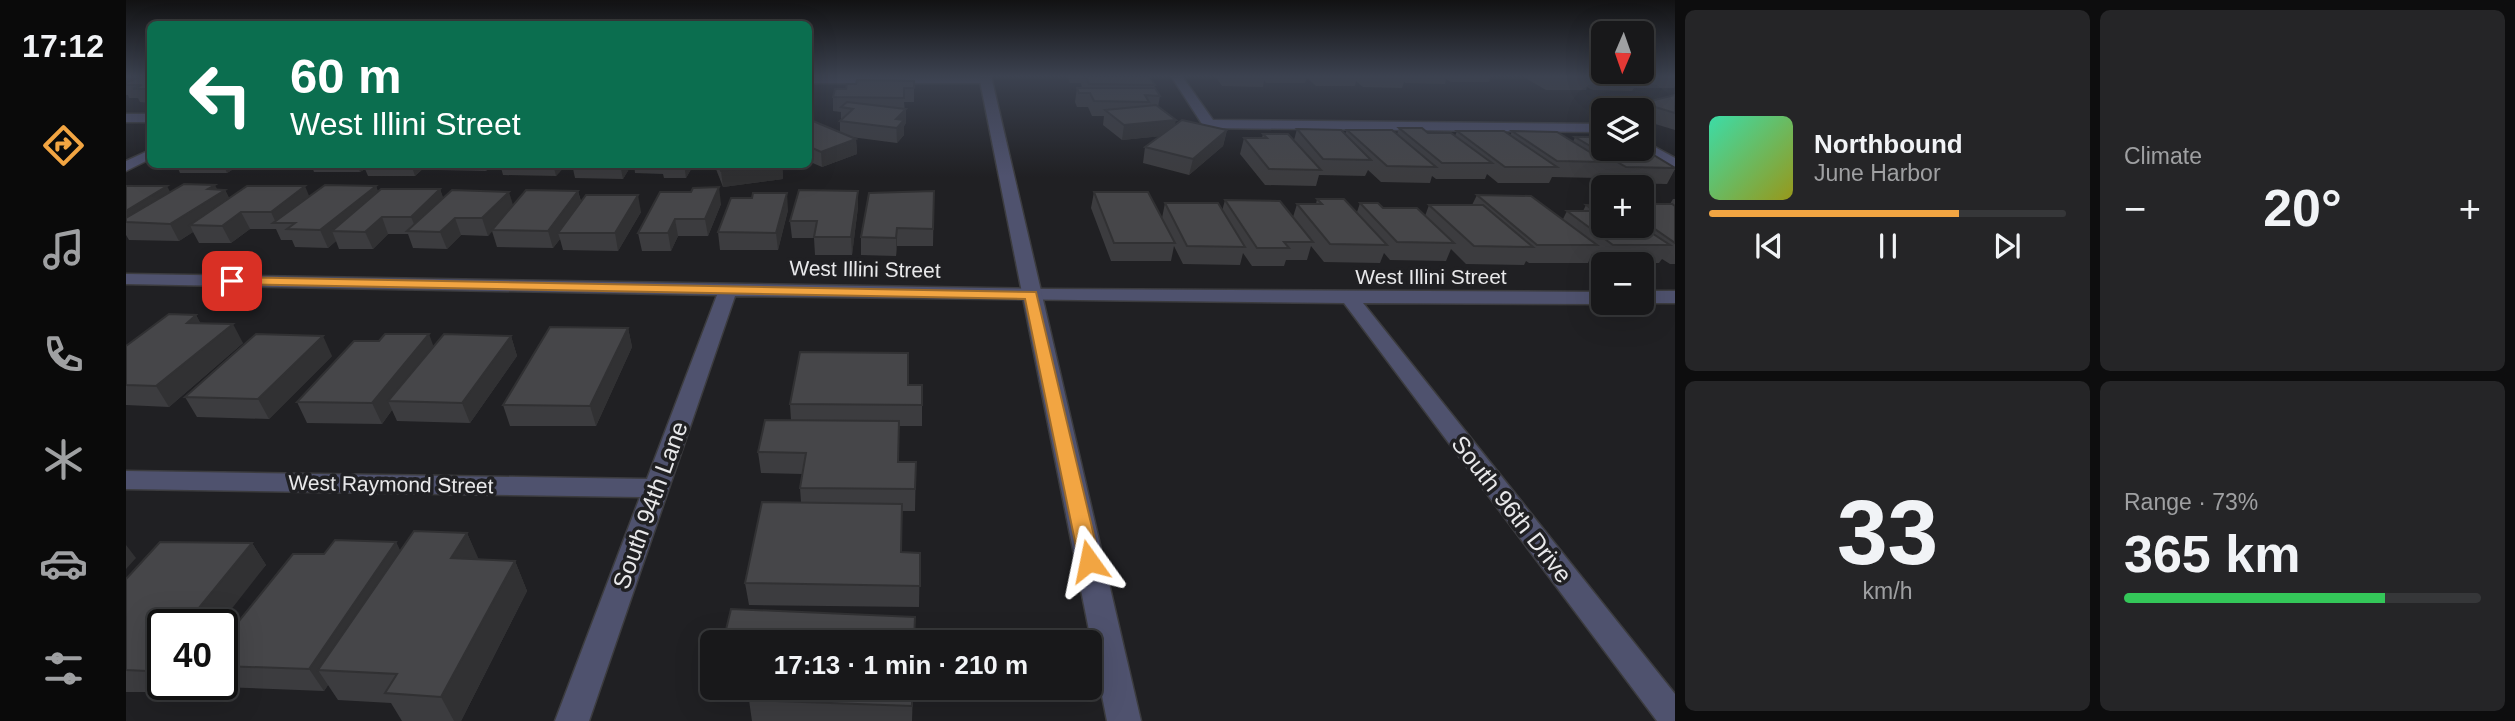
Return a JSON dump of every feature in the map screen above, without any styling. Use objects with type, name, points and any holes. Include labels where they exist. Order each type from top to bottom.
[{"type":"street","points":[[993,110],[1124,721]]},
{"type":"street","points":[[1199,110],[1209,124],[1591,128]]},
{"type":"street","points":[[126,118],[147,118]]},
{"type":"street","points":[[1654,151],[1675,164]]},
{"type":"street","points":[[126,167],[147,156]]},
{"type":"street","name":"West Illini Street","points":[[126,279],[1031,295],[1350,299],[1591,298]]},
{"type":"street","name":"South 94th Lane","points":[[572,721],[728,290]]},
{"type":"street","points":[[1654,297],[1675,297]]},
{"type":"street","name":"South 96th Drive","points":[[1350,299],[1675,719]]},
{"type":"street","name":"West Raymond Street","points":[[126,480],[656,488]]},
{"type":"building","points":[[852,110],[905,110],[896,119],[904,120],[897,128],[840,121]]},
{"type":"building","points":[[1105,110],[1162,110],[1176,120],[1124,125]]},
{"type":"building","points":[[1182,120],[1227,130],[1193,159],[1145,147]]},
{"type":"building","points":[[812,121],[856,139],[821,152],[812,148]]},
{"type":"building","points":[[1399,128],[1422,128],[1428,133],[1451,133],[1492,163],[1442,163]]},
{"type":"building","points":[[1297,129],[1341,130],[1371,160],[1323,159]]},
{"type":"building","points":[[1347,130],[1392,130],[1436,167],[1387,166]]},
{"type":"building","points":[[1457,131],[1504,131],[1557,167],[1505,167]]},
{"type":"building","points":[[1512,131],[1557,132],[1591,153],[1591,161],[1606,162],[1557,161]]},
{"type":"building","points":[[1263,134],[1288,134],[1321,170],[1269,169],[1244,138],[1267,138]]},
{"type":"building","points":[[1575,137],[1591,137],[1591,146]]},
{"type":"building","points":[[1654,155],[1675,168],[1626,167],[1616,161],[1654,161]]},
{"type":"building","points":[[720,168],[743,168],[721,171]]},
{"type":"building","points":[[184,184],[215,185],[208,189],[225,190],[170,224],[126,222],[126,218]]},
{"type":"building","points":[[325,185],[376,186],[320,230],[287,229],[295,223],[273,223]]},
{"type":"building","points":[[126,186],[167,186],[126,211]]},
{"type":"building","points":[[247,186],[305,186],[271,212],[241,212],[222,226],[190,225]]},
{"type":"building","points":[[719,187],[705,219],[675,219],[668,233],[638,233],[660,192],[691,192],[693,188]]},
{"type":"building","points":[[381,189],[440,189],[411,217],[382,217],[365,232],[332,231]]},
{"type":"building","points":[[452,190],[509,192],[482,218],[455,218],[440,232],[407,231]]},
{"type":"building","points":[[526,190],[578,191],[548,231],[492,230]]},
{"type":"building","points":[[799,190],[858,191],[851,237],[814,237],[817,221],[790,221]]},
{"type":"building","points":[[934,191],[933,229],[897,228],[896,238],[861,237],[869,193]]},
{"type":"building","points":[[1094,192],[1148,192],[1175,243],[1114,243]]},
{"type":"building","points":[[753,193],[787,193],[776,233],[718,232],[731,198],[752,198]]},
{"type":"building","points":[[586,195],[638,195],[615,233],[558,233]]},
{"type":"building","points":[[1477,195],[1531,196],[1597,245],[1537,245]]},
{"type":"building","points":[[1317,199],[1344,199],[1387,245],[1330,244],[1297,204],[1322,204]]},
{"type":"building","points":[[1225,200],[1280,201],[1313,242],[1284,242],[1289,248],[1257,248]]},
{"type":"building","points":[[1165,203],[1218,203],[1245,247],[1187,246]]},
{"type":"building","points":[[1360,203],[1378,203],[1383,208],[1417,208],[1454,243],[1397,242]]},
{"type":"building","points":[[1654,204],[1675,206],[1675,243],[1654,228]]},
{"type":"building","points":[[1429,205],[1483,205],[1533,247],[1474,246]]},
{"type":"building","points":[[1567,211],[1591,211],[1591,229]]},
{"type":"building","points":[[1654,235],[1670,245],[1613,245],[1604,238],[1654,238]]},
{"type":"building","points":[[169,314],[196,315],[187,323],[233,324],[156,386],[126,385],[126,346]]},
{"type":"building","points":[[550,327],[628,328],[590,406],[503,405]]},
{"type":"building","points":[[256,334],[323,336],[258,399],[185,397]]},
{"type":"building","points":[[385,334],[429,334],[372,403],[297,402],[354,341],[379,341]]},
{"type":"building","points":[[444,334],[511,336],[462,403],[388,401]]},
{"type":"building","points":[[800,352],[908,353],[908,385],[922,385],[922,405],[790,404]]},
{"type":"building","points":[[765,420],[899,421],[898,462],[916,462],[915,489],[800,488],[806,453],[758,452]]},
{"type":"building","points":[[762,502],[902,504],[901,552],[920,553],[920,586],[745,583]]},
{"type":"building","points":[[414,531],[467,533],[451,558],[515,561],[441,697],[385,693],[397,674],[318,670]]},
{"type":"building","points":[[335,540],[396,542],[309,669],[238,667],[238,622],[293,554],[324,554]]},
{"type":"building","points":[[160,542],[252,543],[198,609],[147,609],[147,671],[126,670],[126,579]]},
{"type":"building","points":[[731,609],[915,617],[914,630],[726,630]]},
{"type":"building","points":[[749,700],[912,700],[912,706]]},
{"type":"route","points":[[232,281],[1031,295],[1089,561]]}]
